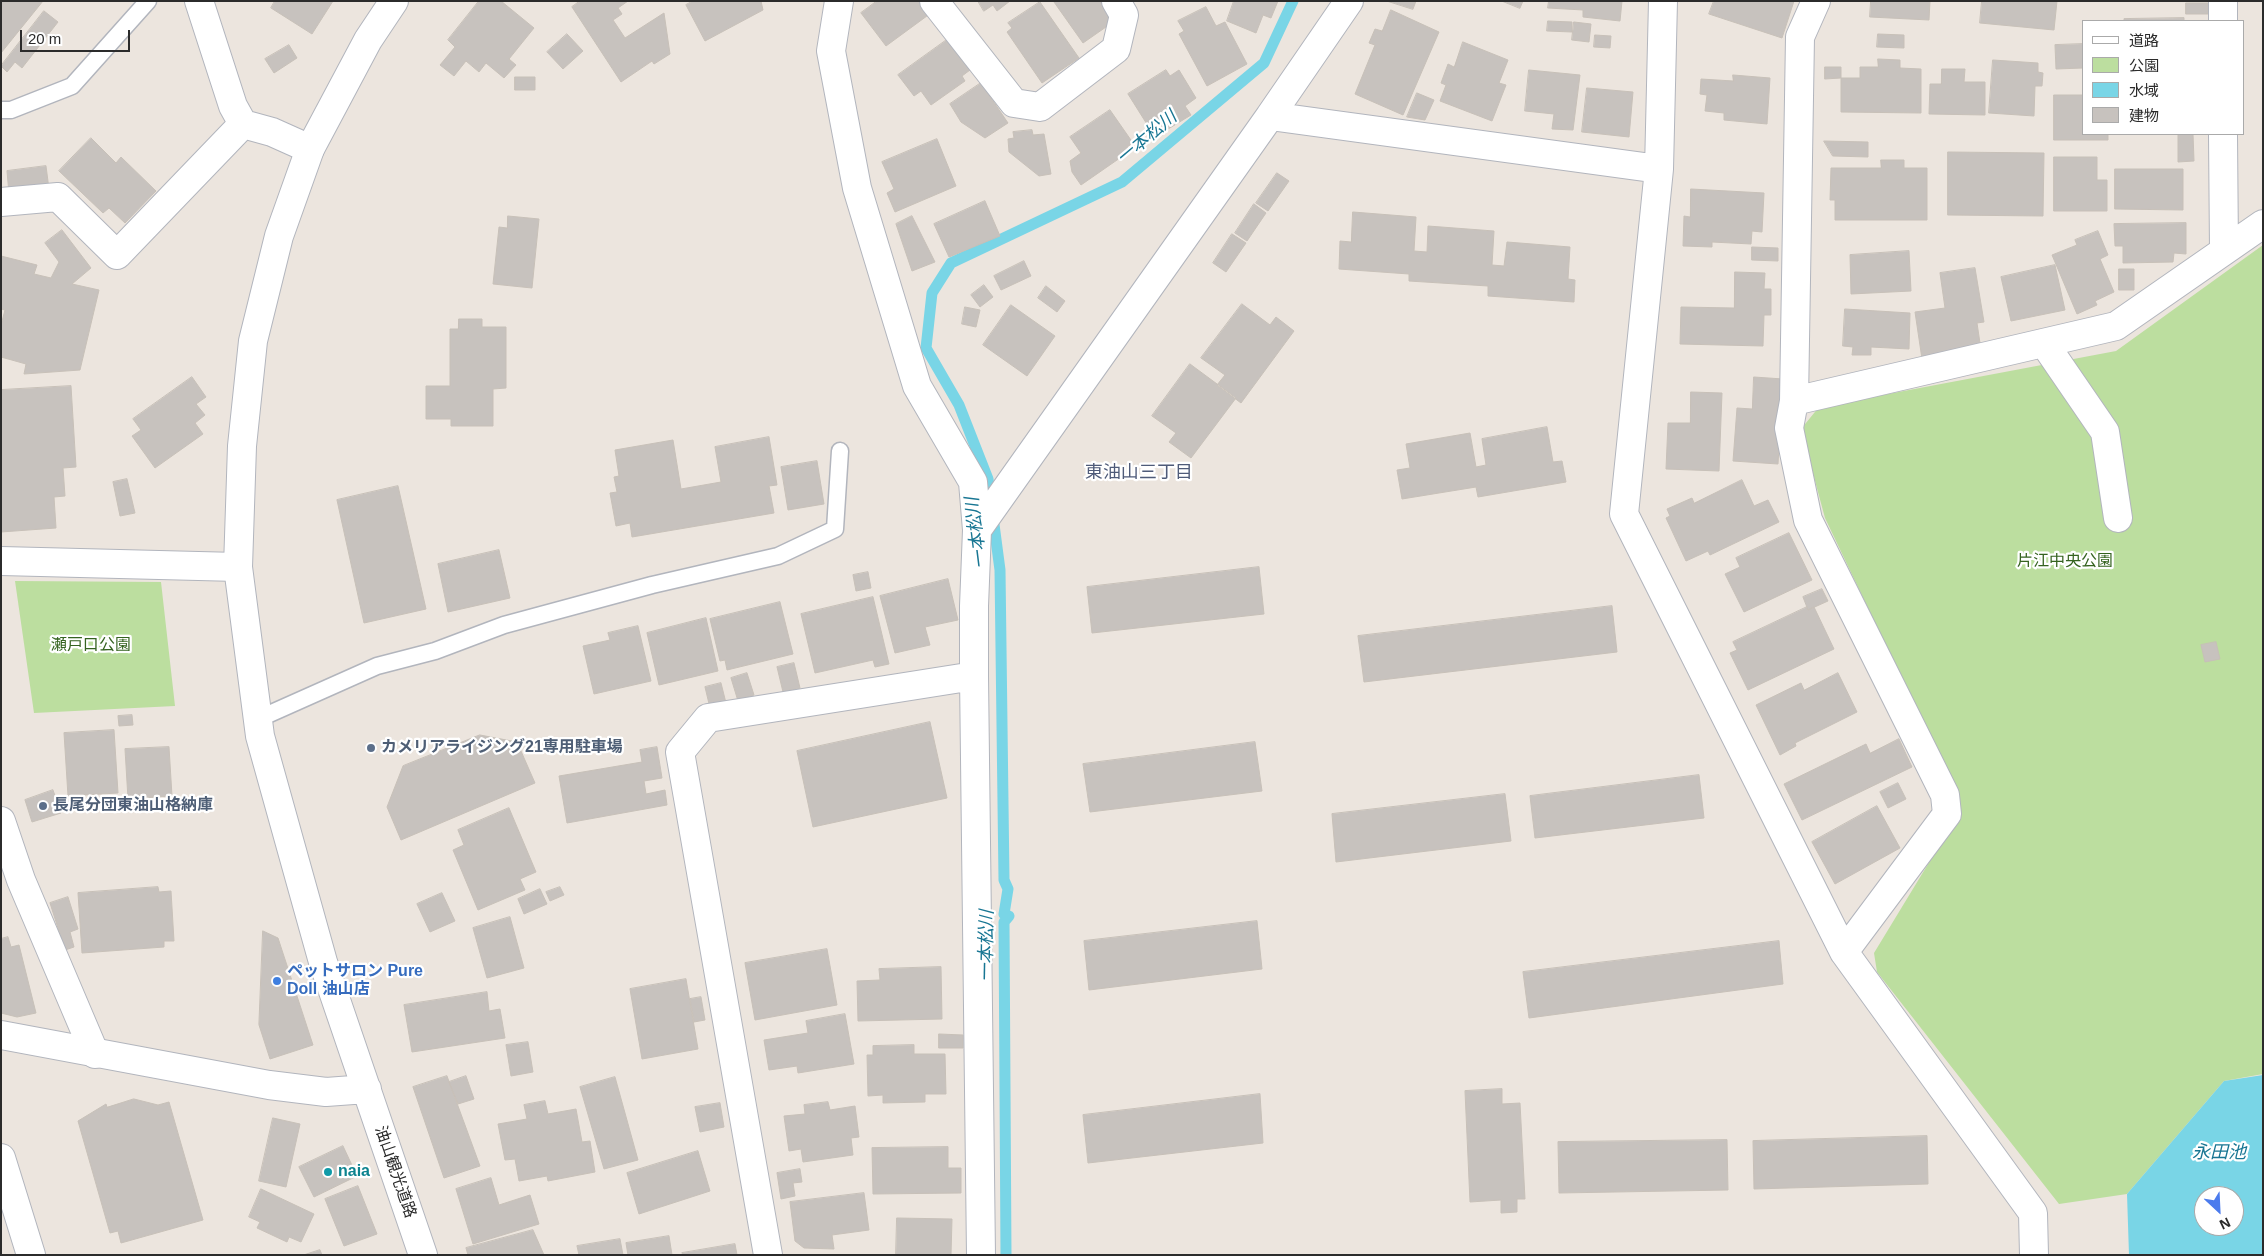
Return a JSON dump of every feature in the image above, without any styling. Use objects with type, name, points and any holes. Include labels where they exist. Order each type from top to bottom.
[{"type":"street","points":[[200,1],[234,106],[243,124],[272,132],[310,148]]},
{"type":"street","name":"油山観光道路","points":[[394,1],[368,40],[310,148],[279,236],[253,341],[242,446],[238,567],[260,736],[323,962],[424,1255]]},
{"type":"street","points":[[839,1],[831,51],[857,188],[918,386],[973,482],[980,527],[974,606],[980,1255]]},
{"type":"street","points":[[934,1],[1014,102],[1040,107],[1116,49],[1124,14],[1116,1]]},
{"type":"street","points":[[980,527],[1349,1]]},
{"type":"street","points":[[1663,1],[1659,169],[1624,514],[1844,952],[2033,1213],[2034,1255]]},
{"type":"street","points":[[1816,1],[1800,37],[1794,401],[1789,428],[1808,520],[1945,795],[1947,814],[1844,952]]},
{"type":"street","points":[[2223,1],[2223,20]]},
{"type":"street","points":[[1270,116],[1659,169]]},
{"type":"street","points":[[1,202],[58,197],[117,255],[243,124]]},
{"type":"street","points":[[2224,135],[2224,251]]},
{"type":"street","points":[[1794,401],[2116,326],[2263,224]]},
{"type":"street","points":[[2044,342],[2106,432],[2118,518]]},
{"type":"street","points":[[1,560],[238,567]]},
{"type":"street","points":[[768,1255],[680,752],[708,718],[974,676]]},
{"type":"street","points":[[1,821],[21,880],[95,1054]]},
{"type":"street","points":[[1,1035],[95,1054],[278,1086],[326,1092],[367,1089]]},
{"type":"street","points":[[1,1158],[31,1255]]},
{"type":"lane","points":[[1,110],[11,110],[72,86],[148,1]]},
{"type":"lane","points":[[258,719],[377,666],[435,651],[504,625],[652,585],[778,556],[835,528],[840,451]]},
{"type":"green space","name":"片江中央公園","points":[[2263,245],[2263,1074],[2224,1081],[2127,1194],[2059,1204],[1877,972],[1874,953],[1953,823],[1960,801],[1825,518],[1801,429],[1819,407],[2116,351]]},
{"type":"green space","name":"瀬戸口公園","points":[[15,581],[161,582],[175,706],[34,713]]},
{"type":"water","name":"永田池","points":[[2263,1075],[2263,1255],[2129,1255],[2127,1194],[2224,1081]]},
{"type":"building","points":[[1,1],[43,1],[1,53]]},
{"type":"building","points":[[275,1],[333,1],[312,34],[271,8]]},
{"type":"building","points":[[479,1],[501,1],[534,28],[509,59],[516,65],[504,78],[486,63],[479,72],[466,61],[454,76],[440,65],[455,47],[448,40]]},
{"type":"building","points":[[580,1],[628,1],[618,8],[622,14],[613,20],[625,38],[664,13],[670,54],[654,64],[652,61],[621,82],[572,7]]},
{"type":"building","points":[[693,1],[761,1],[763,10],[705,41],[686,5]]},
{"type":"building","points":[[877,1],[922,1],[931,13],[886,46],[861,13]]},
{"type":"building","points":[[978,1],[1010,1],[997,11],[993,5],[984,11]]},
{"type":"building","points":[[1104,1],[1116,20],[1083,43],[1054,2]]},
{"type":"building","points":[[1234,1],[1278,1],[1271,18],[1263,15],[1256,33],[1227,21]]},
{"type":"building","points":[[1387,1],[1416,1],[1413,9]]},
{"type":"building","points":[[1502,1],[1523,1],[1520,8]]},
{"type":"building","points":[[1549,1],[1622,1],[1620,21],[1583,17],[1583,10],[1548,8]]},
{"type":"building","points":[[1714,1],[1794,1],[1782,38],[1709,14]]},
{"type":"building","points":[[1871,1],[1930,1],[1929,20],[1870,17]]},
{"type":"building","points":[[1982,1],[2057,1],[2054,30],[1980,23]]},
{"type":"building","points":[[1040,2],[1079,58],[1042,83],[1007,32],[1012,28],[1008,23]]},
{"type":"building","points":[[2186,3],[2208,3],[2208,14],[2186,14]]},
{"type":"building","points":[[1206,7],[1216,26],[1225,22],[1247,64],[1207,86],[1179,34],[1184,31],[1178,21]]},
{"type":"building","points":[[1391,10],[1439,32],[1403,115],[1355,94],[1375,45],[1369,43],[1375,29],[1382,31]]},
{"type":"building","points":[[44,11],[58,22],[22,68],[15,62],[7,72],[1,66]]},
{"type":"building","points":[[2184,18],[2184,20],[2124,20]]},
{"type":"building","points":[[1548,21],[1572,22],[1572,32],[1547,31]]},
{"type":"building","points":[[1574,22],[1591,24],[1589,42],[1572,40]]},
{"type":"building","points":[[567,34],[583,51],[563,69],[547,52]]},
{"type":"building","points":[[1878,34],[1904,35],[1904,48],[1877,47]]},
{"type":"building","points":[[1595,35],[1611,36],[1610,48],[1594,47]]},
{"type":"building","points":[[948,39],[970,70],[962,76],[965,81],[931,105],[921,91],[914,96],[898,75]]},
{"type":"building","points":[[1463,42],[1508,60],[1499,83],[1506,85],[1492,121],[1440,101],[1446,85],[1441,83],[1448,64],[1454,67]]},
{"type":"building","points":[[2082,44],[2082,68],[2056,69],[2055,45]]},
{"type":"building","points":[[289,45],[297,58],[274,73],[265,59]]},
{"type":"building","points":[[1878,59],[1900,60],[1900,68],[1921,69],[1921,113],[1841,112],[1841,78],[1860,78],[1860,67],[1878,67]]},
{"type":"building","points":[[1993,60],[2038,63],[2038,72],[2043,73],[2042,86],[2035,86],[2034,116],[1989,113]]},
{"type":"building","points":[[1825,67],[1841,67],[1841,78],[1825,79]]},
{"type":"building","points":[[1942,69],[1965,69],[1964,82],[1985,82],[1985,115],[1929,114],[1930,84],[1941,84]]},
{"type":"building","points":[[1166,70],[1170,76],[1179,70],[1196,98],[1185,106],[1191,115],[1155,137],[1128,94]]},
{"type":"building","points":[[1529,70],[1580,75],[1573,130],[1552,129],[1554,114],[1525,111]]},
{"type":"building","points":[[1733,75],[1770,78],[1767,124],[1724,120],[1724,113],[1705,111],[1707,95],[1700,94],[1701,79],[1733,81]]},
{"type":"building","points":[[515,77],[535,77],[535,90],[515,90]]},
{"type":"building","points":[[981,83],[1008,123],[985,138],[961,122],[950,104]]},
{"type":"building","points":[[1587,88],[1633,92],[1629,137],[1582,132]]},
{"type":"building","points":[[1417,93],[1434,100],[1425,120],[1407,117]]},
{"type":"building","points":[[2054,95],[2082,95],[2082,135],[2108,135],[2108,140],[2054,140]]},
{"type":"building","points":[[1110,110],[1133,143],[1127,147],[1130,151],[1081,185],[1072,172],[1070,161],[1081,153],[1070,137]]},
{"type":"building","points":[[1032,130],[1033,135],[1044,134],[1051,174],[1039,176],[1009,152],[1008,139],[1014,138],[1013,132]]},
{"type":"building","points":[[2178,135],[2193,135],[2194,161],[2178,162]]},
{"type":"building","points":[[91,138],[116,163],[121,157],[156,191],[125,223],[109,208],[103,213],[59,171]]},
{"type":"building","points":[[937,139],[956,186],[895,212],[887,193],[894,189],[882,162]]},
{"type":"building","points":[[1824,141],[1868,142],[1868,157],[1833,156]]},
{"type":"building","points":[[1948,152],[2044,153],[2043,216],[1948,215]]},
{"type":"building","points":[[2054,157],[2097,157],[2097,180],[2107,180],[2107,211],[2054,211]]},
{"type":"building","points":[[1881,160],[1904,160],[1904,168],[1927,168],[1927,220],[1835,220],[1835,200],[1830,200],[1831,168],[1881,168]]},
{"type":"building","points":[[46,166],[49,189],[9,194],[7,171]]},
{"type":"building","points":[[2115,169],[2183,169],[2183,210],[2115,209]]},
{"type":"building","points":[[1277,173],[1289,181],[1268,211],[1256,203]]},
{"type":"building","points":[[1691,189],[1764,193],[1762,232],[1752,231],[1751,244],[1712,242],[1712,247],[1683,246],[1684,216],[1690,217]]},
{"type":"building","points":[[985,201],[1000,236],[949,257],[934,224]]},
{"type":"building","points":[[1254,204],[1266,213],[1247,241],[1235,233]]},
{"type":"building","points":[[1353,212],[1416,217],[1414,251],[1427,252],[1428,226],[1494,231],[1492,265],[1504,266],[1507,242],[1570,247],[1568,279],[1575,280],[1574,302],[1488,296],[1488,286],[1409,281],[1409,274],[1339,269],[1340,241],[1351,242]]},
{"type":"building","points":[[508,216],[539,219],[532,288],[493,284],[499,227],[507,228]]},
{"type":"building","points":[[912,216],[935,262],[912,271],[896,224]]},
{"type":"building","points":[[2186,223],[2186,254],[2174,253],[2173,262],[2123,263],[2123,246],[2115,246],[2114,224]]},
{"type":"building","points":[[62,230],[91,268],[72,284],[99,290],[80,370],[24,374],[26,364],[1,357],[1,325],[5,310],[1,309],[1,256],[37,265],[34,274],[51,278],[59,262],[45,243]]},
{"type":"building","points":[[2098,231],[2108,255],[2100,259],[2114,292],[2095,301],[2097,305],[2077,314],[2052,255],[2077,245],[2075,240]]},
{"type":"building","points":[[1232,234],[1246,243],[1226,272],[1213,263]]},
{"type":"building","points":[[1752,247],[1778,248],[1778,261],[1752,260]]},
{"type":"building","points":[[1909,251],[1911,291],[1851,294],[1850,255]]},
{"type":"building","points":[[1024,261],[1031,276],[1001,290],[994,276]]},
{"type":"building","points":[[2055,265],[2065,310],[2011,321],[2001,277]]},
{"type":"building","points":[[1975,268],[1984,322],[1977,323],[1981,350],[1922,359],[1915,312],[1945,308],[1940,273]]},
{"type":"building","points":[[2119,269],[2134,269],[2134,290],[2119,290]]},
{"type":"building","points":[[1735,272],[1765,273],[1764,289],[1771,289],[1771,315],[1764,315],[1763,346],[1680,344],[1681,307],[1734,308]]},
{"type":"building","points":[[984,285],[993,297],[980,307],[971,295]]},
{"type":"building","points":[[1046,286],[1065,301],[1057,312],[1038,298]]},
{"type":"building","points":[[1242,304],[1270,325],[1276,317],[1294,331],[1241,403],[1217,385],[1225,375],[1201,358]]},
{"type":"building","points":[[1011,305],[1055,336],[1027,376],[983,345]]},
{"type":"building","points":[[965,307],[980,310],[976,327],[962,324]]},
{"type":"building","points":[[1845,309],[1910,313],[1909,349],[1871,347],[1871,355],[1852,355],[1853,347],[1843,346]]},
{"type":"building","points":[[459,319],[482,319],[482,327],[506,327],[506,388],[493,389],[493,426],[451,426],[451,419],[426,419],[426,386],[450,386],[450,329],[458,329]]},
{"type":"building","points":[[1190,364],[1236,398],[1191,458],[1169,442],[1176,433],[1152,416]]},
{"type":"building","points":[[192,377],[206,397],[196,404],[205,415],[195,423],[203,434],[155,468],[132,436],[141,430],[133,419]]},
{"type":"building","points":[[1754,377],[1783,379],[1778,464],[1733,461],[1737,408],[1752,409]]},
{"type":"building","points":[[71,386],[76,467],[63,468],[65,496],[54,497],[56,528],[1,532],[1,390]]},
{"type":"building","points":[[1691,392],[1722,393],[1719,471],[1666,469],[1668,423],[1690,423]]},
{"type":"building","points":[[1547,427],[1553,462],[1562,461],[1566,482],[1478,497],[1476,487],[1402,499],[1397,470],[1410,468],[1406,444],[1470,433],[1476,467],[1486,465],[1482,439]]},
{"type":"building","points":[[769,437],[777,485],[769,486],[774,513],[632,537],[630,523],[616,526],[610,493],[617,492],[614,477],[619,476],[615,450],[673,440],[681,489],[721,482],[715,447]]},
{"type":"building","points":[[817,461],[824,504],[788,510],[781,467]]},
{"type":"building","points":[[127,479],[135,513],[120,516],[113,482]]},
{"type":"building","points":[[1742,480],[1754,506],[1768,500],[1779,522],[1710,555],[1708,551],[1686,561],[1666,518],[1670,516],[1667,509],[1692,498],[1694,503]]},
{"type":"building","points":[[398,486],[426,609],[364,623],[337,500]]},
{"type":"building","points":[[1789,533],[1812,580],[1744,612],[1725,574],[1740,567],[1736,558]]},
{"type":"building","points":[[499,550],[510,598],[448,612],[438,564]]},
{"type":"building","points":[[1259,567],[1264,614],[1092,633],[1087,587]]},
{"type":"building","points":[[868,572],[871,588],[856,591],[853,575]]},
{"type":"building","points":[[948,579],[958,620],[925,627],[930,645],[895,653],[880,596]]},
{"type":"building","points":[[1822,589],[1828,601],[1808,610],[1803,597]]},
{"type":"building","points":[[873,597],[889,664],[875,667],[873,660],[815,673],[801,614]]},
{"type":"building","points":[[780,602],[793,654],[727,670],[725,660],[720,661],[710,619]]},
{"type":"building","points":[[1612,606],[1617,652],[1364,682],[1358,636]]},
{"type":"building","points":[[1807,607],[1808,610],[1814,607],[1834,649],[1748,690],[1730,653],[1737,650],[1733,642]]},
{"type":"building","points":[[706,618],[718,671],[659,685],[647,633]]},
{"type":"building","points":[[638,626],[651,681],[594,694],[583,646],[610,640],[608,633]]},
{"type":"building","points":[[2216,642],[2220,659],[2205,662],[2201,645]]},
{"type":"building","points":[[794,663],[800,688],[783,692],[777,667]]},
{"type":"building","points":[[747,673],[754,695],[738,701],[731,678]]},
{"type":"building","points":[[1838,673],[1857,712],[1795,743],[1796,746],[1780,755],[1756,705],[1801,683],[1804,690]]},
{"type":"building","points":[[721,683],[726,703],[710,708],[705,687]]},
{"type":"building","points":[[132,715],[133,725],[119,726],[118,716]]},
{"type":"building","points":[[930,722],[947,798],[813,827],[797,751]]},
{"type":"building","points":[[114,730],[118,793],[68,796],[64,733]]},
{"type":"building","points":[[480,735],[517,742],[535,783],[401,840],[387,807],[403,766]]},
{"type":"building","points":[[1899,739],[1912,767],[1802,820],[1784,784],[1866,744],[1870,753]]},
{"type":"building","points":[[1255,742],[1262,791],[1090,812],[1083,764]]},
{"type":"building","points":[[169,747],[172,796],[128,799],[125,749]]},
{"type":"building","points":[[657,747],[662,778],[644,781],[646,794],[665,790],[667,805],[567,823],[559,776],[642,762],[640,750]]},
{"type":"building","points":[[1699,775],[1704,818],[1535,838],[1530,796]]},
{"type":"building","points":[[1898,783],[1906,799],[1888,808],[1880,792]]},
{"type":"building","name":"長尾分団東油山格納庫","points":[[53,790],[61,813],[32,822],[25,800]]},
{"type":"building","points":[[1505,794],[1511,841],[1336,862],[1332,814]]},
{"type":"building","points":[[1877,806],[1900,848],[1835,884],[1812,842]]},
{"type":"building","points":[[509,808],[536,872],[520,879],[525,890],[478,910],[453,850],[464,845],[458,830]]},
{"type":"building","points":[[158,887],[159,892],[171,891],[174,941],[164,941],[164,947],[82,953],[78,893]]},
{"type":"building","points":[[560,887],[564,895],[550,901],[546,892]]},
{"type":"building","points":[[540,889],[547,904],[524,914],[518,899]]},
{"type":"building","points":[[442,893],[455,921],[430,932],[417,904]]},
{"type":"building","points":[[68,897],[78,929],[70,932],[74,947],[65,950],[50,903]]},
{"type":"building","points":[[510,917],[524,968],[487,978],[473,928]]},
{"type":"building","points":[[1257,921],[1262,969],[1089,990],[1084,941]]},
{"type":"building","name":"ペットサロン Pure Doll 油山店","points":[[263,931],[278,938],[313,1045],[270,1059],[259,1025]]},
{"type":"building","points":[[8,937],[11,947],[19,945],[36,1013],[17,1017],[1,1013],[1,939]]},
{"type":"building","points":[[1779,941],[1783,984],[1529,1018],[1523,972]]},
{"type":"building","points":[[827,949],[837,1005],[755,1020],[745,963]]},
{"type":"building","points":[[941,967],[942,1019],[858,1021],[857,981],[880,980],[879,969]]},
{"type":"building","points":[[686,979],[698,1049],[642,1059],[630,989]]},
{"type":"building","points":[[487,992],[489,1011],[500,1009],[505,1038],[412,1052],[404,1005]]},
{"type":"building","points":[[701,997],[705,1020],[694,1022],[690,999]]},
{"type":"building","points":[[845,1014],[854,1064],[798,1073],[797,1066],[769,1070],[764,1040],[808,1033],[806,1021]]},
{"type":"building","points":[[939,1034],[963,1035],[963,1048],[939,1048]]},
{"type":"building","points":[[528,1042],[533,1072],[511,1076],[506,1045]]},
{"type":"building","points":[[914,1045],[914,1054],[945,1054],[946,1094],[925,1094],[925,1102],[883,1103],[883,1095],[868,1096],[867,1055],[873,1055],[873,1046]]},
{"type":"building","points":[[447,1076],[480,1166],[444,1178],[413,1087]]},
{"type":"building","points":[[466,1076],[474,1099],[458,1104],[449,1082]]},
{"type":"building","points":[[615,1077],[638,1160],[604,1169],[580,1087]]},
{"type":"building","points":[[1502,1089],[1502,1104],[1520,1103],[1525,1199],[1517,1199],[1517,1212],[1501,1213],[1501,1200],[1470,1202],[1465,1091]]},
{"type":"building","points":[[1260,1094],[1263,1143],[1088,1163],[1083,1115]]},
{"type":"building","points":[[134,1099],[158,1105],[169,1102],[203,1220],[121,1243],[118,1231],[110,1233],[78,1121],[106,1104],[107,1107]]},
{"type":"building","points":[[545,1101],[548,1114],[576,1109],[582,1142],[590,1141],[595,1172],[548,1181],[547,1176],[519,1181],[515,1159],[505,1160],[498,1124],[527,1119],[524,1105]]},
{"type":"building","points":[[828,1102],[830,1110],[855,1106],[859,1137],[851,1138],[853,1155],[803,1162],[801,1149],[789,1151],[784,1116],[805,1114],[804,1105]]},
{"type":"building","points":[[720,1103],[724,1127],[700,1132],[695,1107]]},
{"type":"building","points":[[273,1118],[300,1124],[286,1187],[259,1181]]},
{"type":"building","points":[[1927,1136],[1928,1184],[1754,1189],[1753,1141]]},
{"type":"building","points":[[1727,1140],[1728,1190],[1559,1193],[1558,1142]]},
{"type":"building","name":"naia","points":[[343,1146],[357,1176],[314,1197],[299,1167]]},
{"type":"building","points":[[948,1147],[948,1168],[961,1168],[961,1193],[873,1194],[872,1148]]},
{"type":"building","points":[[698,1151],[710,1191],[639,1214],[627,1173]]},
{"type":"building","points":[[800,1169],[802,1182],[793,1183],[795,1196],[781,1199],[777,1173]]},
{"type":"building","points":[[491,1178],[499,1205],[530,1195],[539,1224],[473,1244],[456,1189]]},
{"type":"building","points":[[358,1186],[377,1234],[344,1246],[325,1199]]},
{"type":"building","points":[[261,1189],[314,1214],[301,1242],[289,1237],[287,1242],[257,1228],[260,1222],[249,1217]]},
{"type":"building","points":[[864,1193],[869,1230],[832,1235],[834,1249],[804,1248],[795,1241],[790,1202]]},
{"type":"building","points":[[897,1218],[952,1219],[951,1255],[896,1255]]},
{"type":"building","points":[[533,1230],[544,1255],[468,1255],[466,1248]]},
{"type":"building","points":[[669,1236],[672,1255],[628,1255],[626,1243]]},
{"type":"building","points":[[620,1239],[623,1255],[579,1255],[577,1246]]},
{"type":"building","points":[[735,1244],[737,1255],[683,1255],[682,1253]]},
{"type":"building","points":[[320,1250],[322,1255],[304,1255]]},
{"type":"waterway","name":"一本松川","points":[[1006,1255],[1004,922],[1009,916],[1004,914],[1008,889],[1004,880],[1000,570],[988,479],[959,405],[926,348],[932,293],[951,263],[1122,182],[1264,63],[1293,1]]},
{"type":"place","name":"カメリアライジング21専用駐車場","points":[[371,748]]},
{"type":"place","name":"長尾分団東油山格納庫","points":[[43,806]]},
{"type":"place","name":"ペットサロン Pure Doll 油山店","points":[[277,981]]},
{"type":"place","name":"naia","points":[[328,1172]]},
{"type":"district","name":"東油山三丁目","points":[[1139,473]]}]
